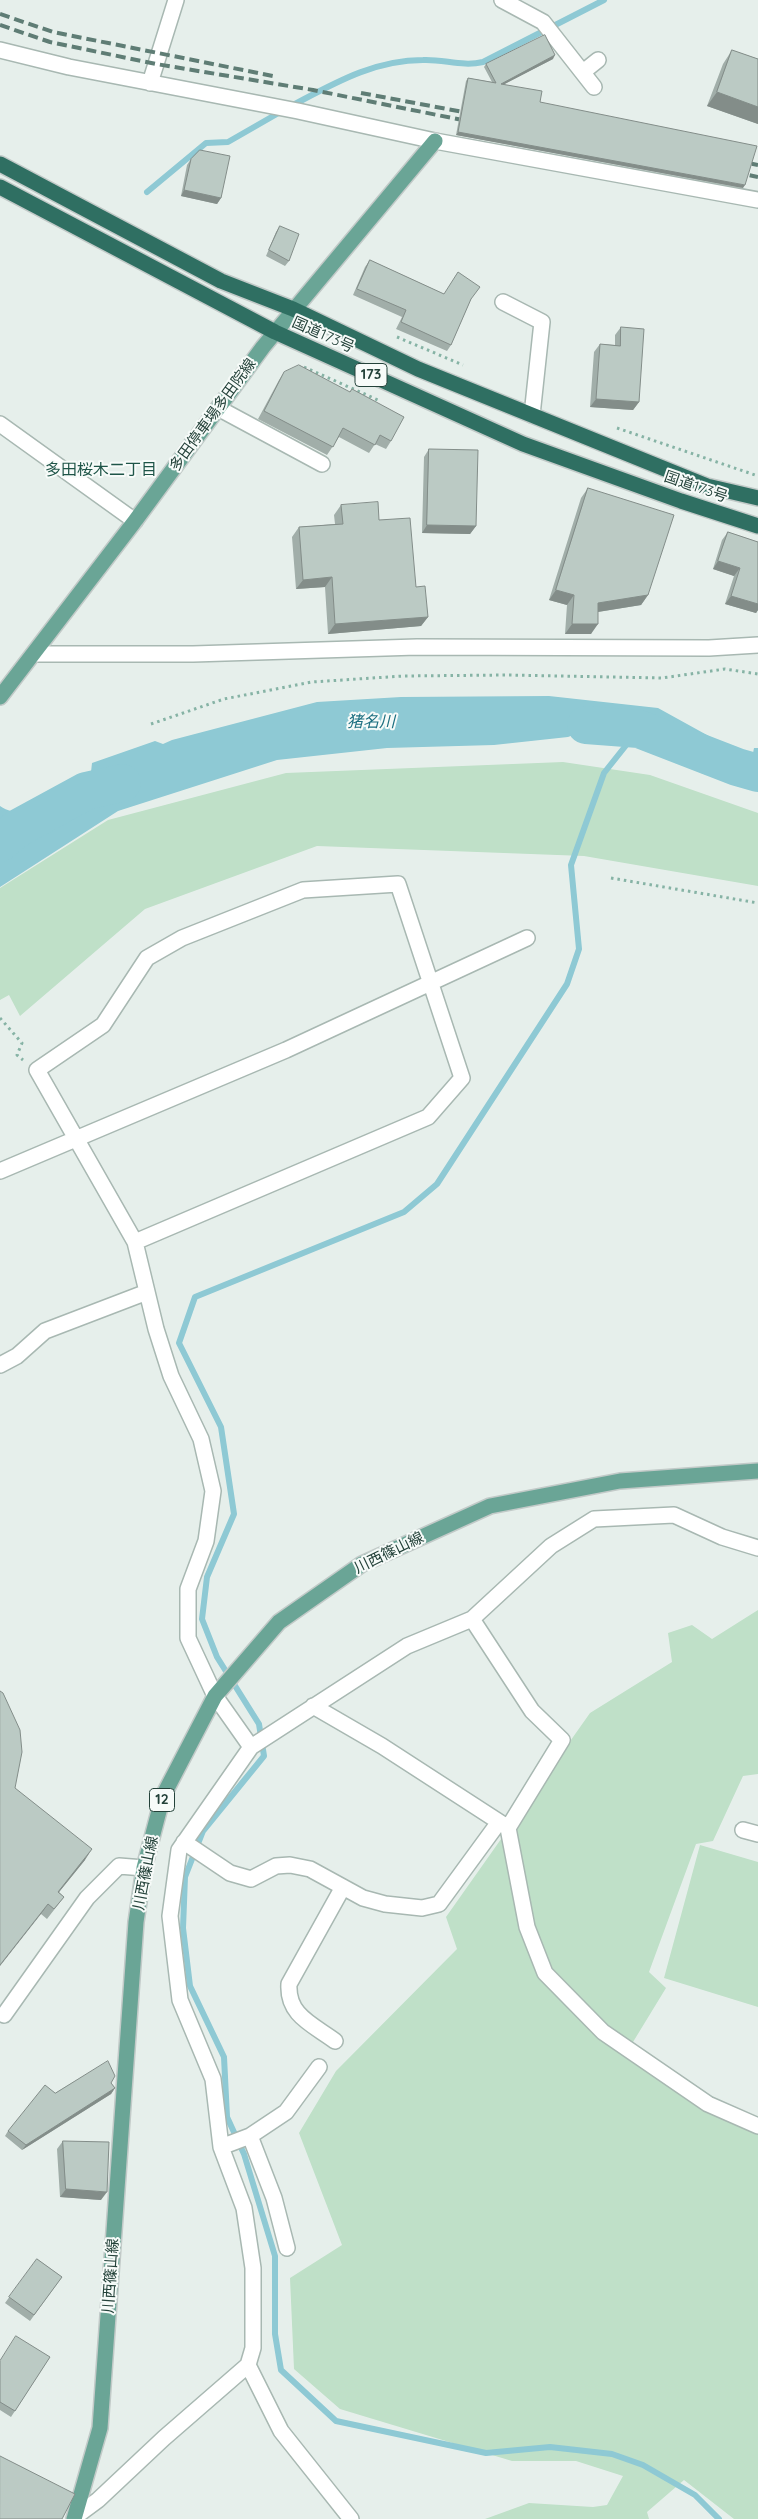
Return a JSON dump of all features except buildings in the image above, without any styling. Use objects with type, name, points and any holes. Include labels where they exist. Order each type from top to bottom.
[{"type":"highway","name":"国道173号","points":[[0,164],[221,281],[293,309],[418,369],[707,486],[758,498]]},
{"type":"highway","name":"国道173号","points":[[0,186],[275,332],[523,444],[681,501],[758,526]]},
{"type":"main road","name":"多田停車場多田院線","points":[[0,697],[135,521],[275,332],[435,141]]},
{"type":"main road","name":"川西篠山線","points":[[75,2518],[100,2428],[136,1922],[144,1868],[163,1796],[214,1696],[279,1622],[362,1564],[490,1506],[620,1481],[758,1471]]},
{"type":"street","points":[[150,83],[176,0]]},
{"type":"street","points":[[502,0],[543,22],[594,87]]},
{"type":"street","points":[[0,50],[69,67],[298,110],[435,141],[758,200]]},
{"type":"street","points":[[583,72],[598,60]]},
{"type":"street","points":[[503,302],[542,322],[532,415]]},
{"type":"street","points":[[218,408],[322,464]]},
{"type":"street","points":[[0,424],[135,521]]},
{"type":"street","points":[[34,654],[193,654],[417,647],[709,648],[758,645]]},
{"type":"street","points":[[135,1242],[428,1117],[462,1078],[398,884],[303,890],[182,938],[147,958],[103,1025],[38,1070],[135,1242],[171,1376],[200,1439],[213,1492],[206,1541],[188,1589],[188,1638],[214,1696],[251,1747]]},
{"type":"street","points":[[0,1171],[286,1050],[527,938]]},
{"type":"street","points":[[0,1366],[16,1356],[45,1331],[147,1292]]},
{"type":"street","points":[[75,2518],[98,2500],[164,2438],[248,2365],[253,2348],[253,2268],[244,2208],[221,2147],[213,2079],[180,2000],[177,1981],[170,1916],[179,1850],[184,1842],[251,1747],[407,1646],[472,1619],[551,1546],[594,1519],[674,1514],[722,1537],[758,1548]]},
{"type":"street","points":[[184,1842],[230,1873],[252,1879],[276,1866],[290,1865],[310,1869],[363,1898],[384,1904],[422,1908],[439,1904],[503,1825],[562,1740],[532,1711],[472,1619]]},
{"type":"street","points":[[313,1706],[382,1746],[503,1825],[527,1927],[544,1973],[603,2032],[708,2104],[758,2126]]},
{"type":"street","points":[[4,2015],[87,1898],[118,1866],[144,1868]]},
{"type":"street","points":[[335,2041],[293,2009],[288,1996],[289,1984],[343,1887]]},
{"type":"street","points":[[221,2147],[250,2136],[286,2112],[319,2068]]},
{"type":"street","points":[[250,2136],[274,2198],[287,2248]]},
{"type":"street","points":[[248,2365],[281,2431],[352,2519]]},
{"type":"path","points":[[151,724],[224,699],[312,682],[403,676],[487,675],[662,678],[725,669],[758,674]]},
{"type":"path","points":[[611,878],[758,903]]},
{"type":"path","points":[[0,1018],[22,1043],[17,1056],[38,1070]]},
{"type":"green space","points":[[563,762],[650,775],[758,813],[758,886],[584,856],[317,846],[145,909],[20,1016],[9,995],[0,1000],[0,888],[108,820],[286,773]]},
{"type":"green space","points":[[758,1610],[758,1774],[743,1776],[713,1841],[696,1844],[649,1972],[666,1988],[633,2042],[665,2084],[702,2107],[758,2131],[758,2519],[734,2519],[684,2480],[647,2512],[649,2519],[485,2519],[529,2503],[593,2507],[607,2505],[623,2476],[576,2461],[512,2461],[340,2409],[294,2369],[290,2278],[342,2245],[299,2133],[336,2071],[457,1949],[446,1917],[590,1713],[672,1662],[668,1633],[692,1625],[712,1639]]},
{"type":"green space","points":[[700,1845],[758,1862],[758,2007],[664,1978]]},
{"type":"water","points":[[549,696],[658,708],[716,740],[712,753],[751,763],[754,748],[758,748],[758,789],[701,773],[677,752],[657,729],[584,731],[568,737],[494,745],[387,748],[277,760],[118,811],[0,887],[0,806],[14,812],[28,813],[57,805],[63,812],[74,803],[74,793],[87,784],[85,774],[91,772],[92,763],[155,741],[163,744],[317,702],[401,697]]},
{"type":"waterway","points":[[291,106],[338,82],[387,64],[423,60],[468,64],[483,62],[604,0]]},
{"type":"waterway","points":[[147,192],[206,143],[228,142],[282,111]]},
{"type":"waterway","name":"猪名川","points":[[586,725],[639,729],[737,767],[758,773]]},
{"type":"waterway","points":[[639,729],[604,773],[571,865],[579,949],[567,984],[437,1184],[404,1212],[195,1297],[179,1343],[221,1427],[234,1514],[207,1577],[202,1619],[217,1657],[259,1724],[264,1756],[203,1831],[185,1877],[183,1928],[190,1986],[224,2057],[227,2117],[244,2154],[275,2256],[275,2334],[281,2370],[336,2421],[486,2453],[550,2447],[612,2454],[643,2465],[695,2495],[719,2519]]},
{"type":"waterway","name":"猪名川","points":[[0,843],[18,828],[86,791],[122,783]]},
{"type":"railway","points":[[0,14],[53,32],[273,76]]},
{"type":"railway","points":[[0,25],[50,42],[156,64],[313,90],[472,122]]},
{"type":"railway","points":[[361,93],[474,114]]},
{"type":"railway","points":[[737,161],[758,165]]},
{"type":"railway","points":[[735,172],[758,177]]},
{"type":"district","name":"多田桜木二丁目","points":[[101,470]]}]
